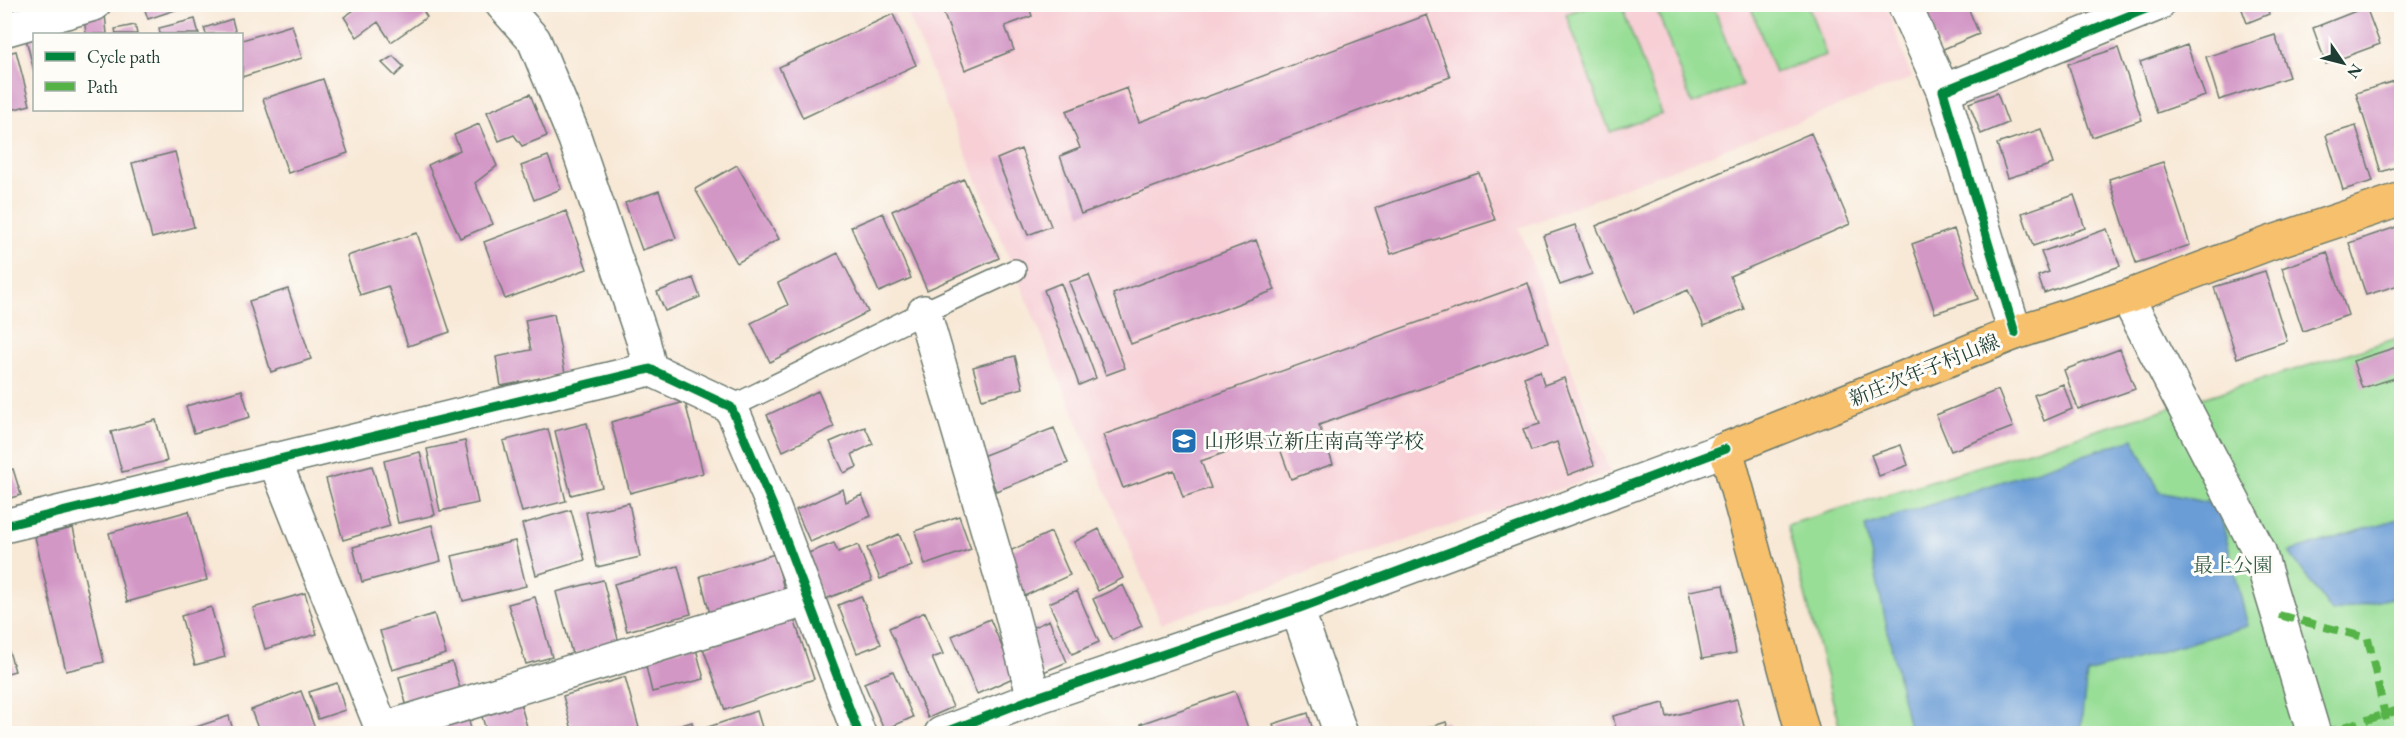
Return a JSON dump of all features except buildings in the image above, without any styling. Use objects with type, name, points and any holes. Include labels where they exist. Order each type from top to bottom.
[{"type":"main road","name":"新庄次年子村山線","points":[[1726,449],[2015,333],[2127,297],[2270,243],[2402,199]]},
{"type":"main road","points":[[1726,449],[1803,734]]},
{"type":"street","points":[[4,30],[94,4]]},
{"type":"street","points":[[502,4],[534,40],[575,138],[643,340],[650,369]]},
{"type":"street","points":[[1904,4],[1943,91],[2015,333]]},
{"type":"street","points":[[1943,91],[2158,4]]},
{"type":"street","points":[[2127,297],[2259,551],[2314,734]]},
{"type":"street","points":[[924,312],[1007,596],[1034,698]]},
{"type":"street","points":[[4,526],[650,369],[731,407],[809,599],[859,734]]},
{"type":"street","points":[[941,734],[1034,698],[1297,609],[1726,449]]},
{"type":"street","points":[[274,459],[383,731],[809,599]]},
{"type":"street","points":[[1297,609],[1341,734]]},
{"type":"lane","points":[[731,407],[1015,270]]},
{"type":"shaded area","name":"山形県立新庄南高等学校","points":[[904,5],[1886,5],[1912,78],[1519,228],[1610,472],[1161,623]]},
{"type":"green space","points":[[1591,5],[1621,5],[1662,114],[1610,132],[1566,14]]},
{"type":"green space","points":[[1655,5],[1713,5],[1742,85],[1692,104]]},
{"type":"green space","points":[[1750,5],[1808,5],[1826,55],[1775,73]]},
{"type":"green space","name":"最上公園","points":[[2401,337],[2401,733],[1841,733],[1787,525]]},
{"type":"water","points":[[2133,439],[2160,492],[2218,505],[2248,626],[2087,673],[2080,733],[1910,733],[1865,526]]},
{"type":"water","points":[[2401,518],[2401,596],[2332,612],[2289,552]]},
{"type":"marked path","points":[[2279,615],[2368,638],[2389,734]]},
{"type":"marked path","points":[[2322,734],[2402,709]]},
{"type":"cycle path","points":[[2015,333],[1943,91],[2158,4]]},
{"type":"cycle path","points":[[4,526],[650,369],[731,407],[773,506],[859,734]]},
{"type":"cycle path","points":[[941,734],[1034,698],[1297,609],[1726,449]]},
{"type":"place","name":"山形県立新庄南高等学校","points":[[1184,441]]}]
